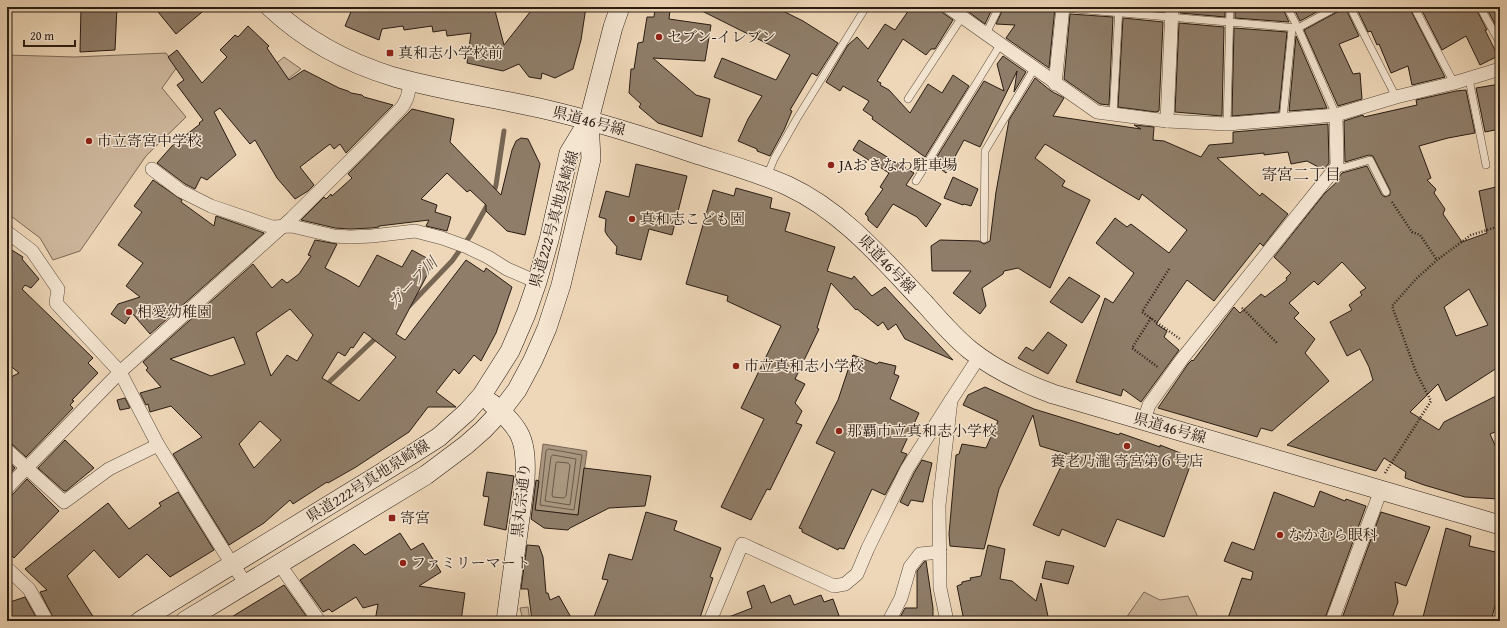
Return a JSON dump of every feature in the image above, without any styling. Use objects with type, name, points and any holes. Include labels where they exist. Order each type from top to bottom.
[{"type":"main road","name":"県道46号線","points":[[270,7],[286,22],[308,38],[330,51],[376,71],[411,81],[589,120],[766,177],[802,193],[856,232],[873,248],[959,340],[979,357],[1009,376],[1034,387],[1053,394],[1144,420],[1381,484],[1500,525]]},
{"type":"main road","points":[[589,120],[613,27],[620,7]]},
{"type":"main road","name":"県道222号真地泉崎線","points":[[140,621],[438,436],[467,412],[482,396],[510,352],[526,314],[538,282],[569,153],[589,120]]},
{"type":"main road","name":"県道222号真地泉崎線","points":[[185,621],[426,476],[466,445],[501,411],[517,390],[533,360],[547,328],[561,285],[591,159],[589,120]]},
{"type":"main road","name":"黒丸宗通り","points":[[482,396],[501,411],[518,430],[523,442],[526,460],[525,480],[506,621]]},
{"type":"street","points":[[948,7],[1055,84],[1097,112],[1113,115],[1167,121],[1227,124],[1336,115],[1396,97],[1469,79],[1500,69]]},
{"type":"street","points":[[1055,84],[1063,8]]},
{"type":"street","points":[[1167,121],[1172,12]]},
{"type":"street","points":[[7,488],[120,372],[281,227],[364,147],[402,106],[407,98],[411,81]]},
{"type":"street","points":[[1144,420],[1149,405],[1192,348],[1337,166],[1336,115]]},
{"type":"street","points":[[152,169],[181,191],[211,206],[272,227],[292,226],[334,236],[350,237],[415,231],[461,245],[488,257],[507,269],[538,282]]},
{"type":"street","points":[[8,234],[32,251],[58,289],[56,303],[120,372],[158,445],[246,584]]},
{"type":"street","points":[[710,621],[742,544],[834,586],[845,584],[857,574],[868,548],[907,469],[979,357]]},
{"type":"street","points":[[947,621],[940,588],[939,505],[951,400]]},
{"type":"street","points":[[7,450],[64,502],[109,469],[158,445]]},
{"type":"street","points":[[1332,621],[1381,484]]},
{"type":"street","points":[[889,621],[901,598],[910,567],[920,554],[940,552]]},
{"type":"street","points":[[280,565],[319,621]]},
{"type":"street","points":[[7,568],[29,590],[47,621]]},
{"type":"lane","points":[[766,177],[774,159],[796,120],[866,7]]},
{"type":"lane","points":[[986,34],[1000,7]]},
{"type":"lane","points":[[1227,124],[1230,7]]},
{"type":"lane","points":[[1287,7],[1295,28],[1336,115]]},
{"type":"lane","points":[[1063,8],[1172,12],[1229,23],[1295,28],[1337,7]]},
{"type":"lane","points":[[1350,7],[1396,97]]},
{"type":"lane","points":[[1414,7],[1454,83]]},
{"type":"lane","points":[[1480,7],[1500,43]]},
{"type":"lane","points":[[1113,115],[1119,10]]},
{"type":"lane","points":[[908,99],[962,17]]},
{"type":"lane","points":[[1283,119],[1295,28]]},
{"type":"lane","points":[[916,181],[1000,45]]},
{"type":"lane","points":[[984,239],[985,151],[1034,69]]},
{"type":"lane","points":[[1469,79],[1486,165]]},
{"type":"lane","points":[[1337,166],[1342,168],[1370,160],[1386,192]]},
{"type":"path","points":[[1386,192],[1412,232],[1420,235],[1437,260]]},
{"type":"path","points":[[1381,484],[1431,401],[1416,372],[1392,306],[1415,280],[1437,260],[1470,235],[1500,226]]},
{"type":"path","points":[[1169,269],[1142,312],[1192,348]]},
{"type":"path","points":[[1232,297],[1277,344]]},
{"type":"path","points":[[1151,318],[1132,348],[1170,377]]},
{"type":"shaded area","name":"市立寄宮中学校","points":[[166,53],[177,67],[162,88],[186,117],[146,156],[80,251],[53,260],[40,238],[7,213],[7,55],[75,57]]},
{"type":"shaded area","points":[[284,57],[301,69],[275,89],[261,76]]},
{"type":"shaded area","points":[[1144,592],[1160,600],[1188,596],[1197,615],[1195,621],[1124,621]]},
{"type":"shaded area","points":[[528,607],[530,621],[523,621],[520,608]]},
{"type":"water","points":[[543,444],[587,451],[578,515],[535,510]]},
{"type":"building","points":[[81,7],[117,7],[115,50],[80,52]]},
{"type":"building","points":[[154,7],[208,7],[176,34]]},
{"type":"building","points":[[353,7],[494,7],[504,45],[534,7],[586,7],[581,40],[573,69],[555,78],[542,73],[541,79],[529,77],[519,64],[503,71],[467,63],[471,33],[447,36],[446,30],[433,32],[432,26],[404,30],[403,26],[382,29],[379,40],[345,26]]},
{"type":"building","points":[[694,7],[775,7],[803,21],[838,43],[817,76],[812,73],[790,110],[792,111],[784,130],[770,156],[738,141],[748,119],[762,96],[714,77],[722,58],[776,80],[790,55]]},
{"type":"building","points":[[911,7],[940,7],[943,13],[953,20],[935,49],[931,49],[926,55],[903,39],[877,81],[881,83],[880,85],[889,90],[910,113],[928,84],[942,93],[953,75],[969,86],[925,157],[872,119],[873,117],[863,110],[869,101],[843,86],[840,91],[826,82],[848,45],[857,37],[868,49],[885,24],[895,30]]},
{"type":"building","points":[[962,7],[993,7],[985,24]]},
{"type":"building","points":[[1004,7],[1055,7],[1049,68],[1006,38],[1015,25],[996,24]]},
{"type":"building","points":[[1164,7],[1164,12],[1124,8]]},
{"type":"building","points":[[1180,7],[1225,7],[1225,17],[1180,13]]},
{"type":"building","points":[[1235,7],[1282,7],[1289,22],[1235,18]]},
{"type":"building","points":[[1293,7],[1326,7],[1300,21]]},
{"type":"building","points":[[1342,7],[1345,7],[1359,36],[1339,44],[1353,74],[1360,73],[1362,99],[1338,106],[1304,30],[1339,11]]},
{"type":"building","points":[[1356,7],[1409,7],[1445,77],[1412,85],[1408,66],[1391,73],[1379,44],[1377,45],[1371,31],[1368,32]]},
{"type":"building","points":[[1420,7],[1475,7],[1498,56],[1480,65],[1466,36],[1442,50]]},
{"type":"building","points":[[1486,7],[1500,7],[1500,27],[1497,28]]},
{"type":"building","points":[[655,8],[670,10],[669,19],[711,25],[705,61],[653,58],[696,95],[710,99],[702,137],[658,123],[639,107],[641,104],[629,93],[631,69],[634,69],[638,43],[643,42],[647,17],[654,17]]},
{"type":"building","points":[[1070,14],[1113,17],[1109,105],[1100,104],[1064,79]]},
{"type":"building","points":[[1123,18],[1163,22],[1159,111],[1156,112],[1118,107]]},
{"type":"building","points":[[1179,23],[1224,27],[1222,116],[1175,112]]},
{"type":"building","points":[[248,26],[269,46],[267,48],[289,80],[304,70],[351,93],[393,105],[346,153],[340,144],[334,149],[330,144],[300,167],[314,185],[308,191],[295,199],[277,178],[255,140],[250,144],[220,108],[214,112],[236,155],[207,180],[201,177],[195,189],[185,184],[157,163],[172,146],[203,120],[177,85],[184,80],[168,57],[177,50],[202,83],[227,57],[220,50],[235,35],[238,37]]},
{"type":"building","points":[[1234,28],[1287,32],[1279,112],[1232,116]]},
{"type":"building","points":[[1296,36],[1327,108],[1289,111]]},
{"type":"building","points":[[1003,56],[1026,72],[1014,92],[1017,71],[980,147],[964,140],[946,173],[933,163],[984,81],[1004,91],[997,64]]},
{"type":"building","points":[[1035,78],[1051,91],[1064,98],[1053,116],[1141,129],[1134,125],[1154,127],[1153,140],[1164,141],[1201,157],[1209,145],[1233,143],[1233,132],[1328,124],[1329,163],[1324,170],[1307,161],[1291,164],[1288,152],[1217,158],[1260,196],[1262,193],[1288,214],[1263,246],[1260,243],[1214,301],[1187,280],[1156,324],[1167,331],[1164,337],[1179,350],[1141,402],[1123,389],[1121,396],[1076,382],[1105,298],[1113,303],[1134,273],[1096,243],[1115,218],[1127,227],[1131,224],[1169,253],[1187,230],[1142,194],[1139,200],[1045,144],[1035,158],[1065,181],[1062,186],[1090,200],[1050,288],[1018,268],[1004,271],[1003,274],[982,288],[986,306],[980,314],[953,293],[971,271],[932,271],[931,246],[940,240],[979,241],[984,244],[990,241],[996,192],[1009,120]]},
{"type":"building","points":[[1500,84],[1500,129],[1485,132],[1476,88]]},
{"type":"building","points":[[1466,90],[1475,133],[1448,138],[1419,146],[1431,178],[1427,180],[1436,189],[1434,193],[1445,209],[1443,214],[1462,242],[1487,233],[1479,191],[1500,186],[1500,366],[1446,401],[1438,384],[1410,412],[1439,430],[1444,422],[1500,394],[1500,430],[1490,434],[1500,456],[1499,499],[1465,497],[1424,485],[1405,478],[1406,472],[1384,458],[1376,471],[1287,445],[1373,380],[1369,367],[1360,349],[1347,356],[1330,322],[1352,310],[1349,305],[1362,295],[1360,292],[1366,288],[1342,262],[1318,285],[1314,281],[1289,303],[1299,313],[1294,318],[1315,339],[1305,353],[1329,381],[1272,431],[1261,428],[1257,437],[1158,408],[1188,364],[1192,360],[1193,361],[1234,307],[1240,313],[1261,294],[1265,297],[1287,280],[1286,278],[1291,273],[1274,257],[1325,193],[1340,179],[1338,178],[1342,173],[1367,166],[1382,195],[1385,197],[1390,195],[1390,190],[1373,156],[1369,155],[1345,162],[1344,121],[1363,115],[1364,117],[1417,105],[1416,100]],"holes":[[[1469,289],[1488,325],[1456,336],[1444,307]]]},
{"type":"building","points":[[412,109],[454,119],[450,142],[501,195],[512,150],[516,141],[521,138],[528,139],[540,164],[525,235],[507,231],[486,211],[486,205],[470,190],[467,192],[447,173],[421,199],[437,205],[435,212],[451,217],[447,231],[426,226],[429,220],[371,228],[350,229],[335,228],[301,220],[324,197],[326,199],[331,194],[332,196],[352,178],[348,174]]},
{"type":"building","points":[[859,140],[914,173],[906,185],[941,204],[926,227],[917,217],[893,204],[877,228],[868,220],[868,217],[865,214],[883,189],[880,187],[889,173],[853,150]]},
{"type":"building","points":[[636,164],[687,176],[672,235],[649,229],[641,260],[616,254],[617,247],[605,231],[606,219],[599,217],[606,191],[629,197]]},
{"type":"building","points":[[953,177],[978,189],[971,206],[963,205],[944,198]]},
{"type":"building","points":[[153,180],[182,200],[181,202],[214,226],[216,216],[264,233],[150,334],[132,313],[125,324],[111,314],[118,304],[140,297],[126,286],[143,263],[118,245],[142,212],[134,206]]},
{"type":"building","points":[[736,188],[772,198],[770,208],[790,213],[785,231],[835,247],[827,271],[852,279],[854,276],[872,296],[885,287],[953,360],[905,339],[896,324],[888,330],[883,322],[878,326],[857,309],[856,310],[831,283],[817,328],[819,329],[795,379],[805,384],[795,403],[802,411],[796,423],[802,425],[770,490],[767,489],[751,520],[721,507],[764,419],[741,408],[781,326],[727,301],[728,296],[686,284],[713,190],[734,196]]},
{"type":"building","points":[[315,240],[337,244],[325,268],[359,287],[377,255],[402,267],[412,250],[434,262],[396,334],[405,340],[466,260],[484,272],[486,268],[512,287],[496,333],[481,361],[474,355],[459,374],[454,369],[436,392],[456,407],[428,407],[409,432],[356,467],[328,483],[327,482],[293,504],[290,500],[264,523],[229,545],[173,454],[202,437],[171,406],[150,412],[148,404],[146,405],[140,393],[161,387],[146,370],[148,368],[143,362],[253,264],[272,288],[282,279],[287,283],[299,274],[311,256],[308,255]],"holes":[[[290,309],[313,335],[297,361],[287,355],[271,376],[256,333]],[[364,332],[396,357],[359,401],[322,378],[338,352],[345,356],[351,347],[353,348]],[[234,337],[245,364],[211,376],[170,359]],[[260,421],[281,440],[254,468],[239,444]]]},
{"type":"building","points":[[7,247],[23,257],[22,259],[39,279],[31,288],[25,285],[22,289],[93,358],[88,363],[98,373],[72,400],[74,401],[70,405],[73,408],[26,457],[12,444],[7,442],[7,379],[19,373],[7,363]]},
{"type":"building","points":[[1069,277],[1100,296],[1082,323],[1050,302]]},
{"type":"building","points":[[1048,332],[1067,345],[1048,374],[1018,358],[1026,347],[1033,351]]},
{"type":"building","points":[[853,355],[877,364],[879,362],[896,366],[894,374],[899,376],[890,399],[919,413],[901,452],[907,454],[885,495],[872,489],[844,549],[839,548],[838,550],[802,532],[802,529],[799,528],[835,452],[816,443],[838,400]]},
{"type":"building","points":[[985,387],[1034,409],[1119,435],[1120,433],[1160,447],[1160,445],[1193,458],[1164,537],[1117,519],[1105,547],[1062,529],[1059,536],[1033,525],[1067,454],[1040,446],[1033,415],[999,489],[984,549],[950,546],[949,534],[956,455],[959,454],[962,444],[986,448],[998,421],[963,405],[968,395]]},
{"type":"building","points":[[125,398],[130,408],[120,410],[117,400]]},
{"type":"building","points":[[65,440],[94,468],[66,491],[64,491],[38,468]]},
{"type":"building","points":[[922,460],[932,463],[923,502],[911,500],[908,506],[900,502]]},
{"type":"building","points":[[7,461],[15,468],[7,477]]},
{"type":"building","points":[[584,468],[651,476],[645,506],[609,508],[568,530],[544,528],[531,519],[536,480],[539,481],[535,510],[578,515]]},
{"type":"building","points":[[487,472],[514,476],[506,530],[484,525],[489,497],[483,496]]},
{"type":"building","points":[[27,479],[59,511],[14,558],[7,551],[7,496],[13,494]]},
{"type":"building","points":[[1320,491],[1345,501],[1346,499],[1366,506],[1324,621],[1227,621],[1242,578],[1251,580],[1253,572],[1224,561],[1232,542],[1254,550],[1274,492],[1314,507]]},
{"type":"building","points":[[178,492],[214,550],[170,577],[147,554],[119,578],[94,550],[67,576],[96,621],[55,621],[40,592],[47,590],[25,569],[108,503],[129,529],[161,506],[159,503]]},
{"type":"building","points":[[646,512],[677,521],[674,530],[721,548],[710,577],[713,578],[699,621],[605,621],[594,617],[608,580],[602,579],[609,554],[632,560]]},
{"type":"building","points":[[1381,512],[1430,527],[1406,586],[1395,582],[1398,602],[1391,621],[1341,621]]},
{"type":"building","points":[[1446,528],[1471,536],[1469,546],[1500,553],[1500,587],[1491,621],[1422,621]]},
{"type":"building","points":[[400,533],[411,550],[423,543],[441,572],[419,586],[465,593],[461,621],[375,621],[378,604],[363,608],[356,597],[332,612],[329,609],[323,612],[300,580],[354,544],[365,555]]},
{"type":"building","points":[[527,545],[539,546],[543,557],[546,593],[548,593],[550,600],[559,596],[573,621],[532,621],[528,589],[521,589]]},
{"type":"building","points":[[988,545],[1005,549],[1000,579],[1012,581],[1036,601],[1041,583],[1049,621],[964,621],[957,586],[962,584],[962,582],[971,580],[970,578],[981,576]]},
{"type":"building","points":[[926,561],[933,608],[933,621],[898,621],[905,608],[917,608],[917,571]]},
{"type":"building","points":[[1046,561],[1074,566],[1068,584],[1042,578]]},
{"type":"building","points":[[284,585],[309,620],[225,621]]},
{"type":"building","points":[[764,585],[771,603],[790,595],[794,605],[821,595],[824,602],[833,599],[841,621],[721,621],[752,608],[747,592]]},
{"type":"building","points":[[25,597],[38,621],[7,621],[7,603]]},
{"type":"waterway","name":"ガーブ川","points":[[493,195],[496,185],[504,131]]},
{"type":"waterway","name":"ガーブ川","points":[[409,306],[452,261],[470,236],[489,202]]},
{"type":"waterway","name":"ガーブ川","points":[[325,386],[379,335]]},
{"type":"place","name":"セブン-イレブン","points":[[659,37]]},
{"type":"place","name":"真和志小学校前","points":[[390,53]]},
{"type":"place","name":"市立寄宮中学校","points":[[89,141]]},
{"type":"place","name":"JAおきなわ駐車場","points":[[831,165]]},
{"type":"place","name":"真和志こども園","points":[[632,219]]},
{"type":"place","name":"相愛幼稚園","points":[[129,312]]},
{"type":"place","name":"市立真和志小学校","points":[[736,366]]},
{"type":"place","name":"那覇市立真和志小学校","points":[[839,431]]},
{"type":"place","name":"養老乃瀧 寄宮第６号店","points":[[1127,446]]},
{"type":"place","name":"寄宮","points":[[392,518]]},
{"type":"place","name":"なかむら眼科","points":[[1280,535]]},
{"type":"place","name":"ファミリーマート","points":[[403,563]]},
{"type":"district","name":"寄宮二丁目","points":[[1301,174]]}]
